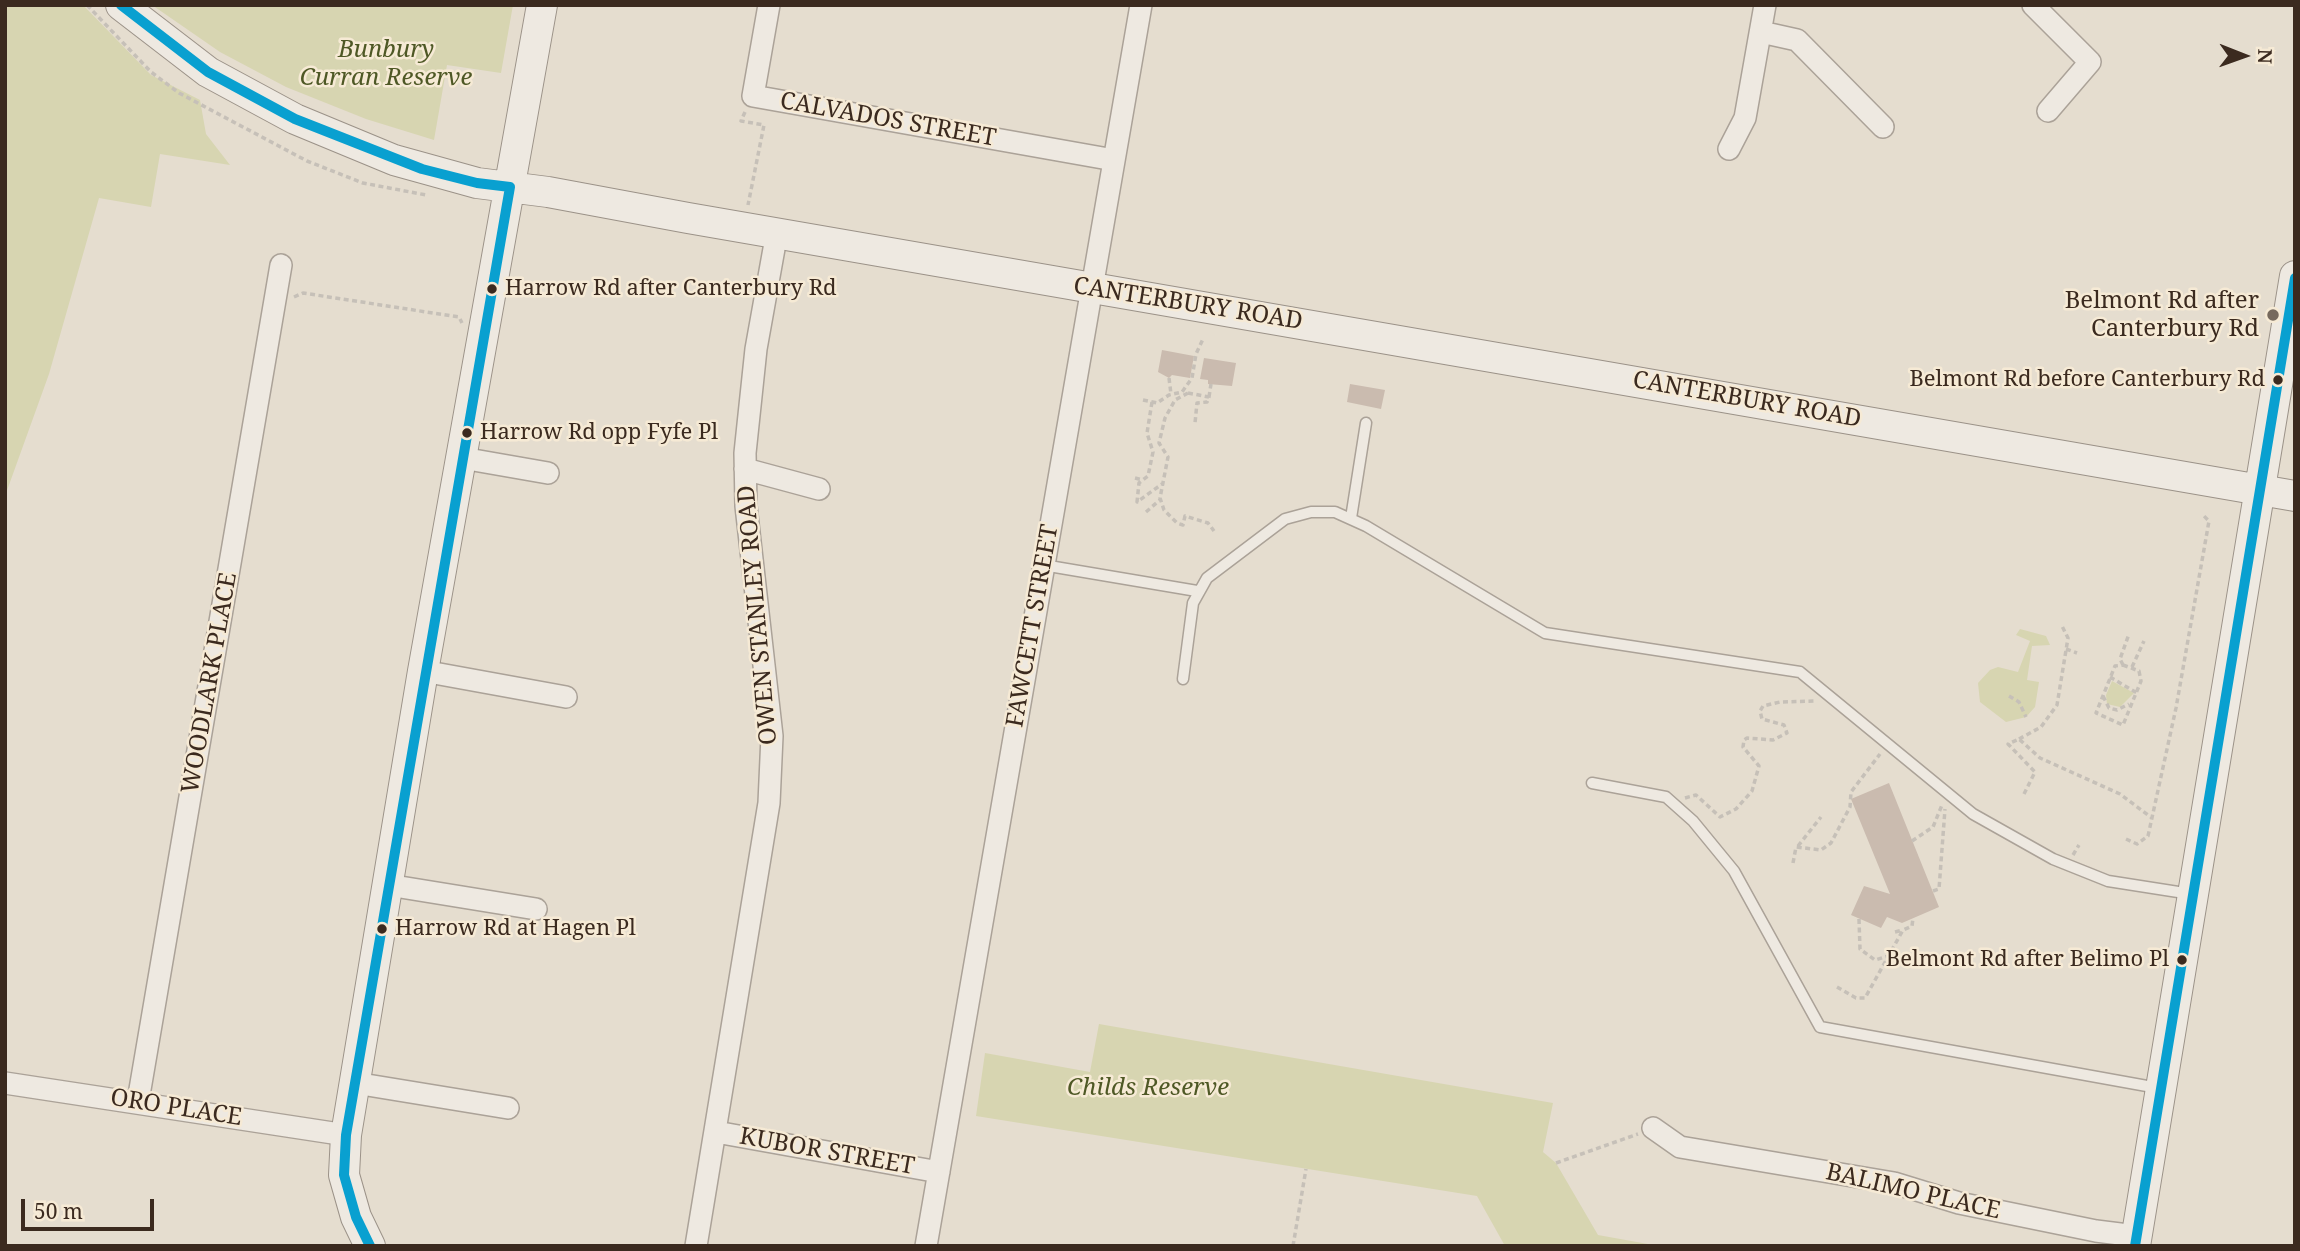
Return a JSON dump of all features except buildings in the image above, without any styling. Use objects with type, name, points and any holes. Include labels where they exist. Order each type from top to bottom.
[{"type":"street","name":"CANTERBURY ROAD","points":[[121,5],[208,72],[295,119],[422,169],[477,183],[777,232],[1092,289],[2295,496]]},
{"type":"street","points":[[370,1246],[356,1217],[344,1175],[346,1135],[423,671],[541,5]]},
{"type":"street","name":"CALVADOS STREET","points":[[769,5],[753,96],[1114,160]]},
{"type":"street","name":"FAWCETT STREET","points":[[926,1246],[1141,5]]},
{"type":"street","points":[[1729,149],[1745,118],[1765,5]]},
{"type":"street","points":[[2033,5],[2090,62],[2049,111]]},
{"type":"street","points":[[1761,32],[1797,40],[1882,127]]},
{"type":"street","name":"OWEN STANLEY ROAD","points":[[696,1246],[770,789],[772,736],[746,506],[745,469],[756,349],[777,232]]},
{"type":"street","name":"WOODLARK PLACE","points":[[138,1101],[281,265]]},
{"type":"street","points":[[2136,1241],[2295,276]]},
{"type":"street","points":[[462,458],[548,472]]},
{"type":"street","points":[[745,469],[819,489]]},
{"type":"street","points":[[423,671],[566,697]]},
{"type":"street","points":[[388,885],[536,909]]},
{"type":"street","name":"ORO PLACE","points":[[5,1083],[138,1101],[346,1135]]},
{"type":"street","points":[[355,1083],[508,1108]]},
{"type":"street","name":"BALIMO PLACE","points":[[1653,1128],[1680,1147],[1894,1182],[1959,1203],[2136,1241]]},
{"type":"street","name":"KUBOR STREET","points":[[716,1132],[939,1172]]},
{"type":"lane","points":[[1351,518],[1366,423]]},
{"type":"lane","points":[[1183,680],[1198,591],[1219,566],[1285,519],[1322,510],[1351,518],[1545,633],[1800,672],[1973,814],[2053,859],[2108,881],[2193,894]]},
{"type":"lane","points":[[1043,565],[1198,591]]},
{"type":"lane","points":[[1592,783],[1666,797],[1693,821],[1734,871],[1820,1027],[2161,1089]]},
{"type":"path","points":[[747,207],[764,125],[741,121],[753,96]]},
{"type":"path","points":[[276,303],[303,293],[459,317],[465,330],[484,334]]},
{"type":"path","points":[[1182,392],[1192,378],[1196,354],[1203,339]]},
{"type":"path","points":[[1170,378],[1171,394]]},
{"type":"path","points":[[1195,423],[1197,403],[1207,402],[1211,384]]},
{"type":"path","points":[[1143,401],[1160,402],[1171,394],[1182,392],[1209,397]]},
{"type":"path","points":[[1188,393],[1175,400],[1165,418],[1160,442],[1168,457],[1161,499],[1164,509],[1181,525],[1185,516],[1208,523],[1214,531]]},
{"type":"path","points":[[1152,402],[1146,421],[1153,452],[1145,480],[1139,483],[1137,502],[1162,484]]},
{"type":"path","points":[[1150,440],[1160,442]]},
{"type":"path","points":[[1135,478],[1145,480]]},
{"type":"path","points":[[1146,512],[1161,499]]},
{"type":"path","points":[[2126,839],[2137,844],[2148,836],[2176,708],[2209,521],[2204,516]]},
{"type":"path","points":[[2024,794],[2035,772],[2008,744],[2041,727],[2051,717],[2058,698],[2068,638],[2062,624]]},
{"type":"path","points":[[2123,665],[2120,659],[2129,634]]},
{"type":"path","points":[[2132,667],[2144,641]]},
{"type":"path","points":[[2066,649],[2077,653]]},
{"type":"path","points":[[2115,666],[2132,667],[2140,676],[2137,693],[2129,704],[2126,723],[2118,724],[2096,713],[2115,666]]},
{"type":"path","points":[[2110,677],[2137,693]]},
{"type":"path","points":[[2103,695],[2109,708],[2117,710],[2129,704]]},
{"type":"path","points":[[2009,696],[2019,702],[2026,717]]},
{"type":"path","points":[[1676,806],[1689,795],[1696,795],[1720,817],[1729,814],[1752,791],[1759,772],[1756,760],[1743,747],[1744,740],[1773,740],[1787,733],[1784,725],[1762,719],[1760,711],[1763,706],[1780,702],[1835,701]]},
{"type":"path","points":[[2019,740],[2040,758],[2120,794],[2152,818]]},
{"type":"path","points":[[1797,847],[1826,849],[1850,807],[1851,792],[1887,744]]},
{"type":"path","points":[[1912,841],[1933,827],[1947,793]]},
{"type":"path","points":[[1933,891],[1940,889],[1947,793]]},
{"type":"path","points":[[1793,863],[1793,851],[1821,817]]},
{"type":"path","points":[[1895,932],[1912,926],[1913,918]]},
{"type":"path","points":[[1859,919],[1858,942],[1866,955],[1875,960],[1890,956]]},
{"type":"path","points":[[1837,987],[1856,998],[1865,998],[1903,930]]},
{"type":"path","points":[[1556,1163],[1653,1128]]},
{"type":"path","points":[[1293,1246],[1306,1169]]},
{"type":"green space","points":[[5,5],[83,5],[151,75],[200,100],[206,134],[230,165],[160,154],[151,207],[99,198],[49,374],[5,496]]},
{"type":"green space","name":"Bunbury Curran Reserve","points":[[152,5],[513,5],[501,73],[447,65],[434,140],[366,119],[286,87],[220,52]]},
{"type":"green space","points":[[2020,629],[2046,636],[2050,645],[2032,646],[2027,680],[2039,682],[2035,707],[2026,717],[2006,722],[1980,702],[1978,683],[1990,670],[1998,667],[2018,672],[2030,641],[2016,635]]},
{"type":"green space","points":[[2112,681],[2134,693],[2120,707],[2107,704],[2106,695]]},
{"type":"green space","name":"Childs Reserve","points":[[1099,1024],[1553,1103],[1543,1152],[1556,1163],[1598,1235],[1659,1246],[1505,1246],[1477,1196],[976,1116],[985,1053],[1090,1072]]},
{"type":"transit line","points":[[121,5],[208,72],[295,119],[422,169],[477,183],[510,187]]},
{"type":"transit line","points":[[370,1246],[356,1217],[344,1175],[346,1135],[510,187]]},
{"type":"transit line","points":[[2135,1246],[2295,278]]},
{"type":"place","name":"Harrow Rd after Canterbury Rd","points":[[492,289]]},
{"type":"place","name":"Belmont Rd after Canterbury Rd","points":[[2273,315]]},
{"type":"place","name":"Belmont Rd before Canterbury Rd","points":[[2278,380]]},
{"type":"place","name":"Harrow Rd opp Fyfe Pl","points":[[467,433]]},
{"type":"place","name":"Harrow Rd at Hagen Pl","points":[[382,929]]},
{"type":"place","name":"Belmont Rd after Belimo Pl","points":[[2182,960]]}]
